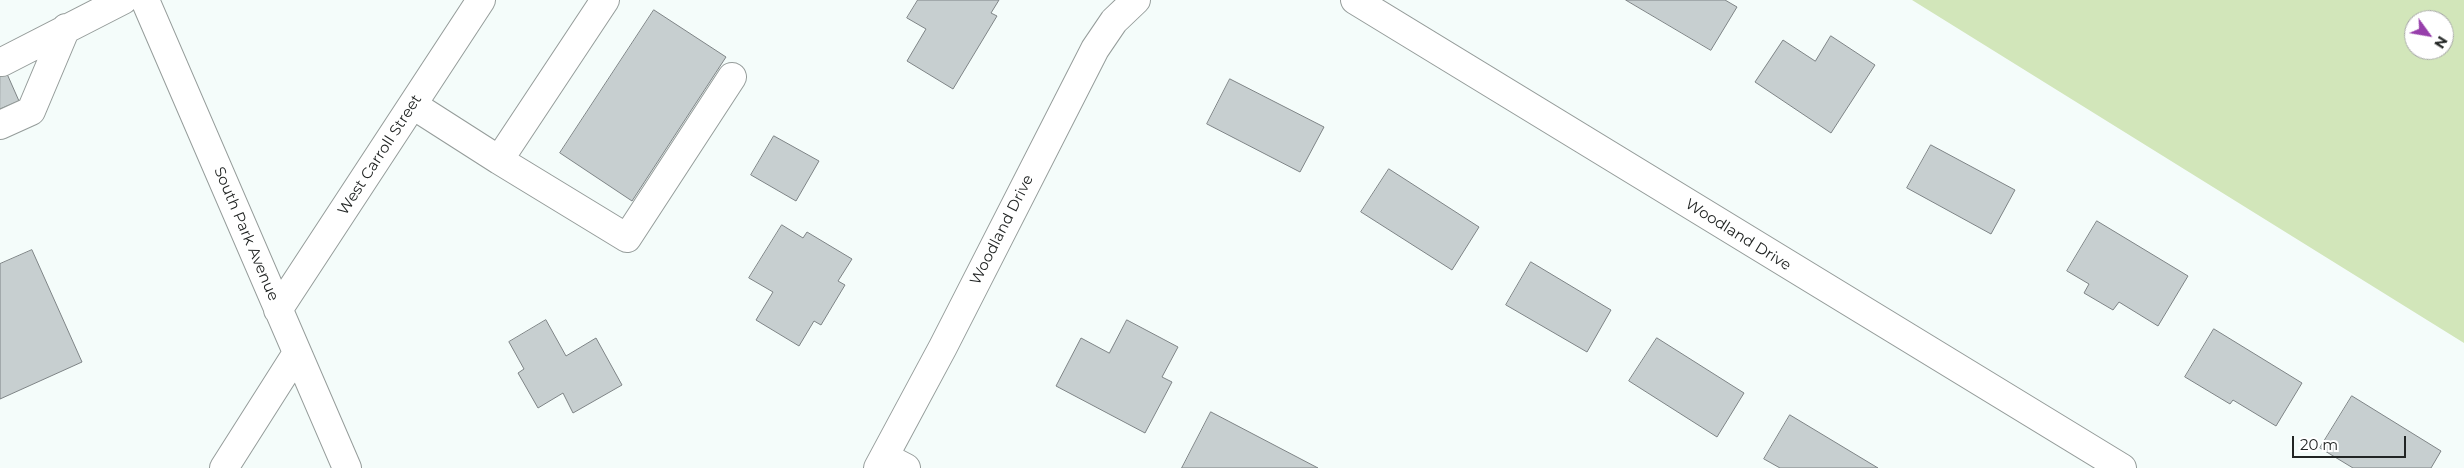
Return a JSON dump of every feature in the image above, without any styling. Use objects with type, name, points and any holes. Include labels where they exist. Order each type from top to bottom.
[{"type":"street","points":[[2,62],[123,0]]},
{"type":"street","name":"South Park Avenue","points":[[145,0],[347,468]]},
{"type":"street","name":"West Carroll Street","points":[[278,310],[481,0]]},
{"type":"street","points":[[499,160],[605,0]]},
{"type":"street","name":"Woodland Drive","points":[[890,464],[1095,49],[1114,21],[1136,0]]},
{"type":"street","name":"Woodland Drive","points":[[1355,0],[2122,468]]},
{"type":"street","points":[[0,125],[31,111],[66,28]]},
{"type":"street","points":[[413,105],[627,238],[732,77]]},
{"type":"street","points":[[224,468],[297,353]]},
{"type":"green space","points":[[1912,0],[2464,0],[2464,343]]},
{"type":"building","points":[[918,0],[999,0],[991,13],[997,16],[953,89],[907,61],[926,29],[907,18]]},
{"type":"building","points":[[1626,0],[1725,0],[1737,7],[1711,50]]},
{"type":"building","points":[[654,10],[726,57],[632,201],[560,153]]},
{"type":"building","points":[[1831,36],[1875,65],[1831,133],[1755,82],[1783,40],[1815,61]]},
{"type":"building","points":[[0,58],[19,101],[0,109]]},
{"type":"building","points":[[1230,79],[1324,127],[1300,172],[1207,124]]},
{"type":"building","points":[[774,136],[819,161],[796,201],[751,175]]},
{"type":"building","points":[[1931,145],[2015,190],[1991,234],[1907,188]]},
{"type":"building","points":[[1389,169],[1479,227],[1452,270],[1361,212]]},
{"type":"building","points":[[2097,221],[2188,276],[2158,326],[2119,302],[2113,310],[2084,293],[2089,284],[2067,271]]},
{"type":"building","points":[[782,225],[803,238],[807,232],[852,259],[838,281],[845,285],[821,325],[814,321],[799,346],[756,320],[773,292],[749,278]]},
{"type":"building","points":[[32,250],[82,362],[0,399],[0,264]]},
{"type":"building","points":[[1531,262],[1611,310],[1587,352],[1506,305]]},
{"type":"building","points":[[546,320],[566,356],[596,338],[622,385],[573,413],[563,393],[538,408],[518,373],[524,369],[509,342]]},
{"type":"building","points":[[1127,320],[1178,347],[1162,377],[1172,382],[1145,433],[1056,386],[1081,338],[1109,353]]},
{"type":"building","points":[[2214,329],[2302,383],[2276,426],[2233,400],[2230,404],[2185,377]]},
{"type":"building","points":[[1657,338],[1744,393],[1717,437],[1629,381]]},
{"type":"building","points":[[2352,396],[2441,451],[2431,468],[2353,468],[2320,448]]},
{"type":"building","points":[[1211,412],[1318,468],[1182,468]]},
{"type":"building","points":[[1790,415],[1878,468],[1780,468],[1764,459]]}]
